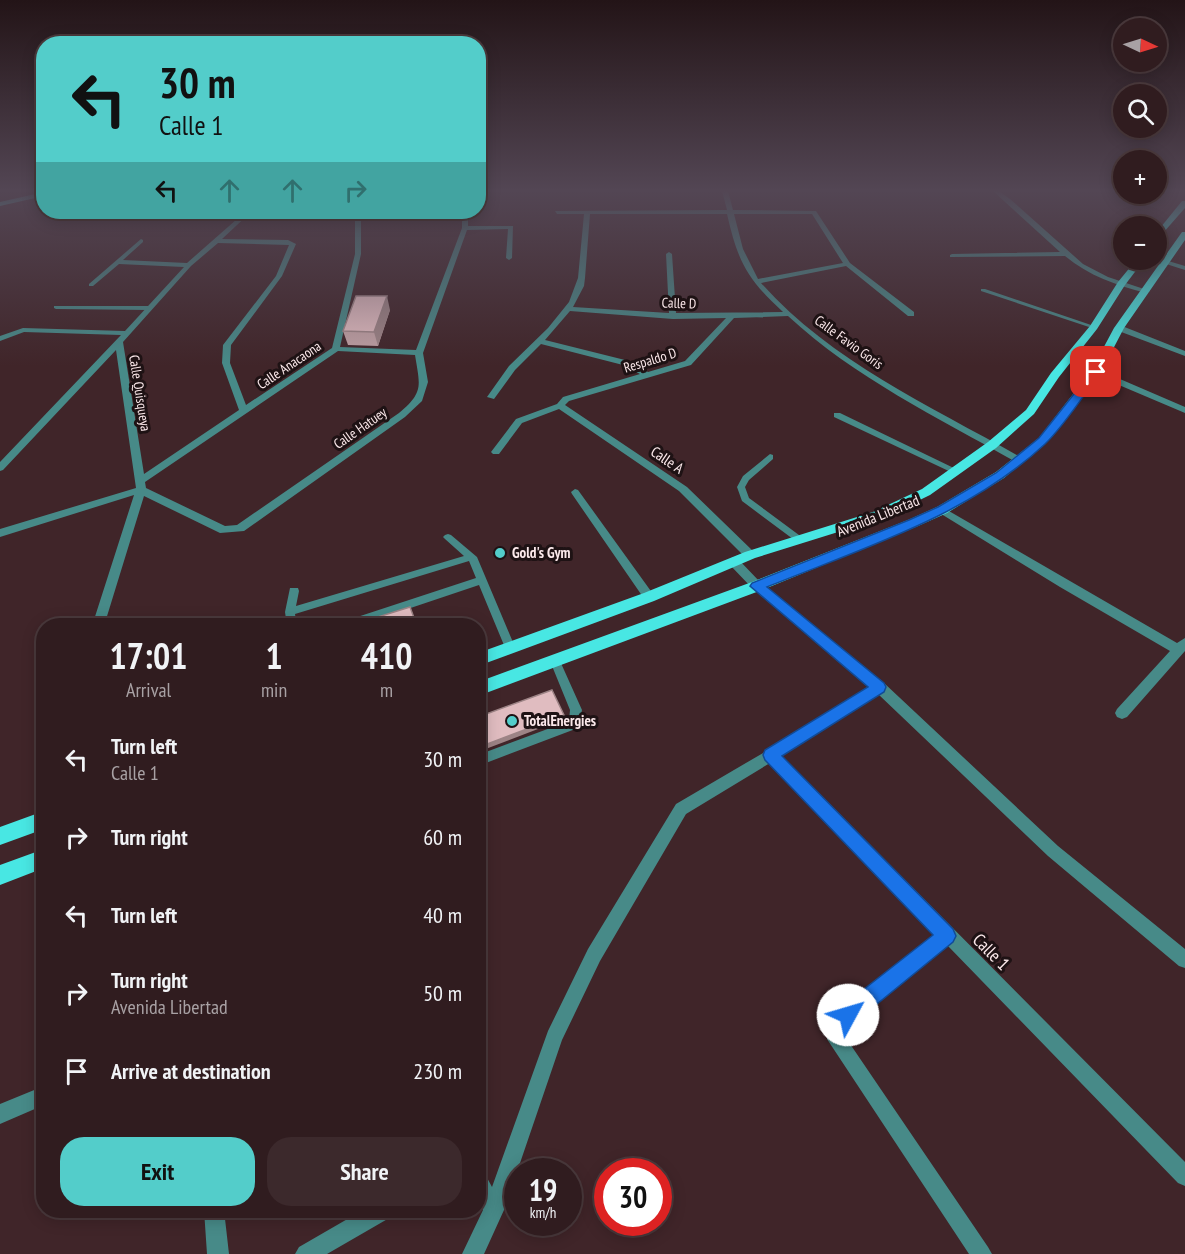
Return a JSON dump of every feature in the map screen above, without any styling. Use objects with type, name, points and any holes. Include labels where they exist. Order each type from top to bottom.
[{"type":"main road","name":"Avenida Libertad","points":[[486,657],[649,597],[733,561],[878,515],[926,492],[992,445],[1030,412],[1055,375],[1094,327],[1132,270]]},
{"type":"main road","name":"Avenida Libertad","points":[[486,687],[757,586],[942,510],[1000,475],[1043,440],[1096,372],[1119,328],[1160,270]]},
{"type":"main road","points":[[0,836],[36,823]]},
{"type":"main road","points":[[0,874],[36,861]]},
{"type":"street","points":[[91,285],[131,250]]},
{"type":"street","name":"Calle Quisqueya","points":[[101,618],[141,486],[119,342],[189,265],[208,250]]},
{"type":"street","points":[[244,411],[226,363],[226,345],[279,276],[291,250]]},
{"type":"street","name":"Calle Anacaona","points":[[0,532],[141,486],[244,411],[336,349],[358,250]]},
{"type":"street","name":"Calle Hatuey","points":[[141,486],[224,530],[240,528],[402,415],[418,400],[424,382],[419,353],[457,250]]},
{"type":"street","points":[[509,258],[510,250]]},
{"type":"street","points":[[491,396],[507,370],[539,341],[568,309],[580,285],[583,250]]},
{"type":"street","name":"Calle Favio Goris","points":[[740,250],[756,281],[820,341],[873,378],[1019,460]]},
{"type":"street","points":[[838,250],[847,264],[911,314]]},
{"type":"street","points":[[1063,250],[1092,273],[1146,291]]},
{"type":"street","points":[[669,254],[673,317]]},
{"type":"street","points":[[952,256],[1068,254]]},
{"type":"street","points":[[117,262],[189,265]]},
{"type":"street","points":[[1167,263],[1185,268]]},
{"type":"street","points":[[756,281],[847,264]]},
{"type":"street","name":"Calle D","points":[[568,309],[673,317],[732,318],[789,314]]},
{"type":"street","name":"Respaldo D","points":[[496,452],[519,420],[561,404],[566,399],[688,363],[732,318]]},
{"type":"street","points":[[1119,328],[1185,354]]},
{"type":"street","points":[[0,339],[23,330],[125,333]]},
{"type":"street","points":[[539,341],[626,363],[649,376]]},
{"type":"street","points":[[0,468],[119,342]]},
{"type":"street","points":[[336,349],[419,353]]},
{"type":"street","points":[[1096,372],[1185,410]]},
{"type":"street","name":"Calle A","points":[[561,404],[683,489],[750,555]]},
{"type":"street","points":[[942,510],[1064,584],[1182,647],[1122,713]]},
{"type":"street","points":[[733,561],[757,586],[879,687],[1053,851],[1185,960]]},
{"type":"street","points":[[473,1254],[494,1210],[554,1037],[594,955],[681,809],[879,687]]},
{"type":"street","name":"Calle 1","points":[[771,755],[1185,1176]]},
{"type":"street","points":[[947,936],[848,1015],[836,1039],[981,1254]]},
{"type":"street","points":[[0,1114],[36,1098]]},
{"type":"street","points":[[486,1196],[494,1210]]},
{"type":"street","points":[[215,1218],[218,1254]]},
{"type":"street","points":[[306,1254],[370,1218]]},
{"type":"lane","points":[[983,290],[1094,327]]},
{"type":"lane","points":[[56,307],[149,308]]},
{"type":"lane","points":[[837,415],[956,471]]},
{"type":"lane","points":[[770,457],[746,478],[741,487],[745,499],[800,540]]},
{"type":"lane","points":[[575,492],[649,597]]},
{"type":"lane","points":[[448,537],[472,557],[510,647]]},
{"type":"lane","points":[[290,612],[472,557]]},
{"type":"lane","points":[[367,618],[482,580]]},
{"type":"lane","points":[[291,618],[294,591]]},
{"type":"lane","points":[[486,758],[574,724],[576,710],[555,661]]},
{"type":"building","points":[[356,296],[387,296],[374,332],[343,331]]},
{"type":"building","points":[[410,607],[414,618],[378,618]]},
{"type":"building","points":[[552,690],[564,715],[486,744],[486,714]]},
{"type":"place","name":"Gold's Gym","points":[[500,553]]},
{"type":"place","name":"TotalEnergies","points":[[512,721]]},
{"type":"route","points":[[848,1015],[947,936],[771,755],[879,687],[757,586],[942,510],[1000,475],[1043,440],[1096,372]]}]
